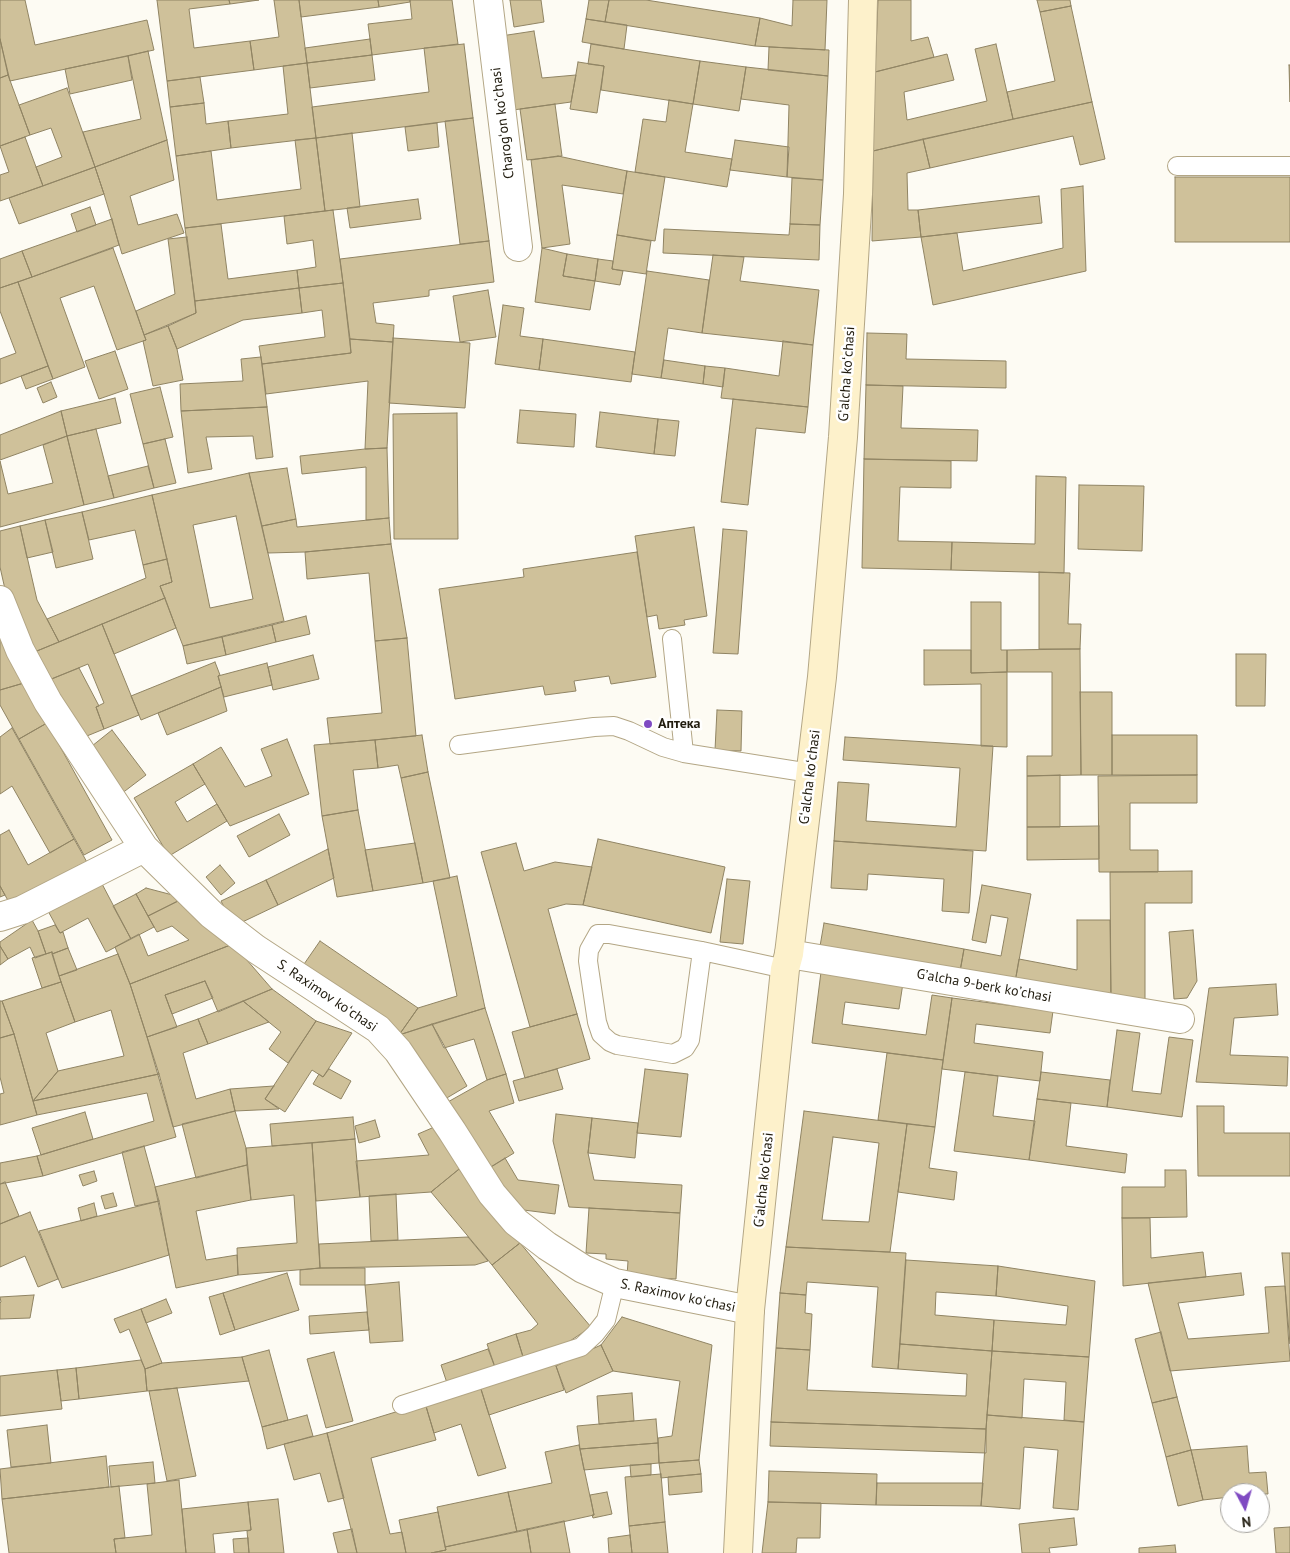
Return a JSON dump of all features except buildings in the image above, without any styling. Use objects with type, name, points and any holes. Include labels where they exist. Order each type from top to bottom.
[{"type":"street","name":"Charogʻon koʻchasi","points":[[488,0],[518,247]]},
{"type":"street","name":"Gʻalcha koʻchasi","points":[[738,1553],[750,1310],[787,961],[822,677],[843,437],[858,194],[863,0]]},
{"type":"street","name":"S. Raximov koʻchasi","points":[[0,600],[20,650],[48,702],[144,848],[212,915],[249,944],[378,1029],[398,1051],[492,1194],[516,1222],[546,1246],[583,1269],[615,1283],[750,1310]]},
{"type":"street","points":[[0,918],[22,910],[144,848]]},
{"type":"street","name":"Gʼalcha 9-berk koʼchasi","points":[[787,961],[1180,1019]]},
{"type":"lane","points":[[1177,166],[1290,166]]},
{"type":"lane","points":[[672,640],[684,753]]},
{"type":"lane","points":[[459,745],[614,726],[663,747],[684,753],[810,773]]},
{"type":"lane","points":[[702,950],[690,1040],[685,1048],[673,1054],[654,1051],[610,1042],[601,1034],[596,1022],[588,961],[588,950],[598,934],[609,934],[702,950],[787,961]]},
{"type":"lane","points":[[402,1405],[580,1347],[595,1334],[606,1320],[615,1283]]},
{"type":"place","name":"Аптека","points":[[648,724]]}]
